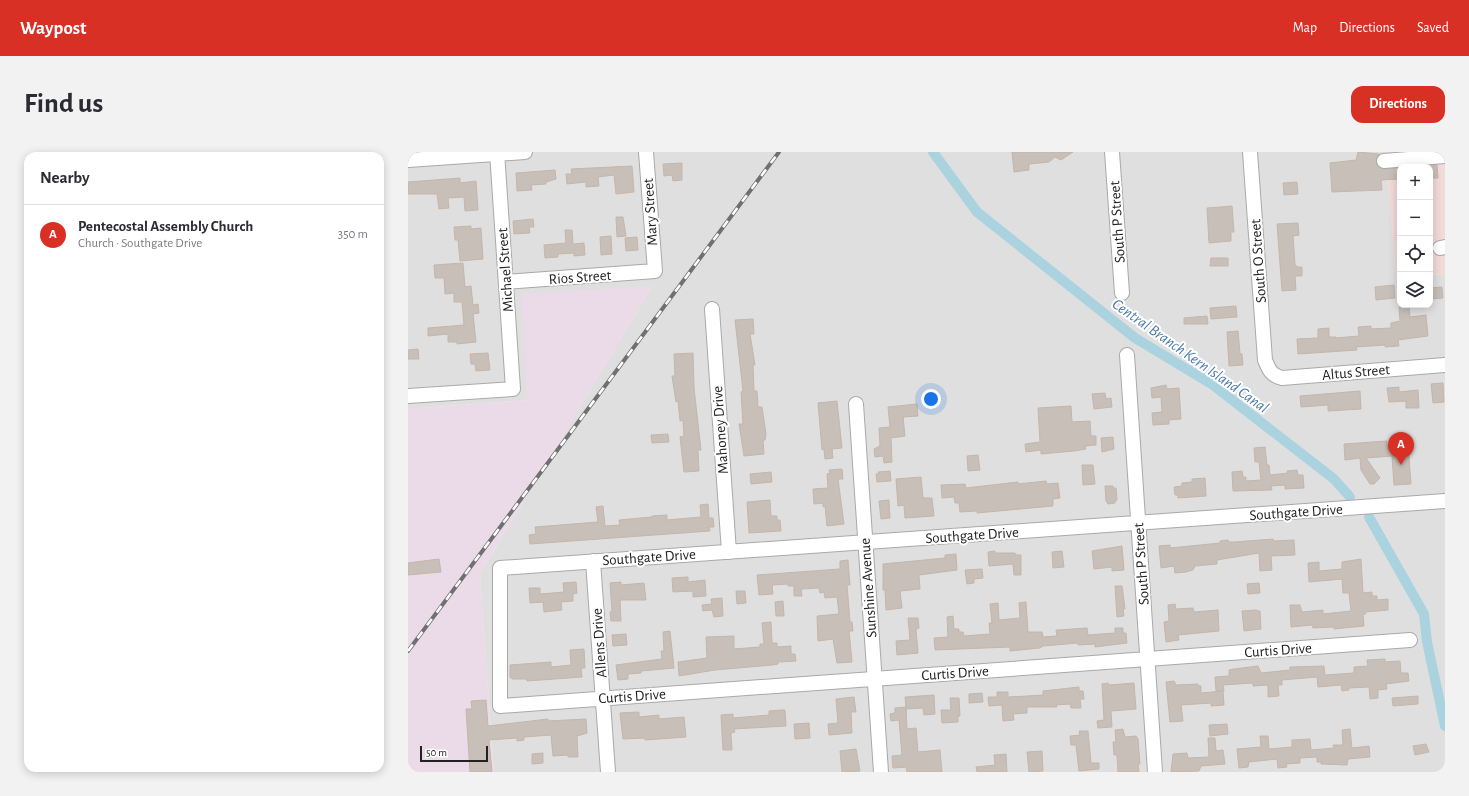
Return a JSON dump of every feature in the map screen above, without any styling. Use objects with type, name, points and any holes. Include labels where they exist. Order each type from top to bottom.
[{"type":"street","points":[[408,160],[525,152]]},
{"type":"street","name":"Mary Street","points":[[646,152],[655,271]]},
{"type":"street","name":"South P Street","points":[[1112,152],[1122,293]]},
{"type":"street","name":"South O Street","points":[[1250,152],[1265,360],[1269,370]]},
{"type":"street","name":"Michael Street","points":[[408,396],[513,389],[497,153]]},
{"type":"street","points":[[1384,162],[1445,156]]},
{"type":"street","name":"Rios Street","points":[[506,282],[655,271]]},
{"type":"street","name":"Mahoney Drive","points":[[712,309],[729,552]]},
{"type":"street","name":"South P Street","points":[[1127,355],[1155,772]]},
{"type":"street","name":"Altus Street","points":[[1269,370],[1274,376],[1282,378],[1445,365]]},
{"type":"street","name":"Sunshine Avenue","points":[[856,404],[881,772]]},
{"type":"street","name":"Southgate Drive","points":[[500,706],[500,568],[1445,501]]},
{"type":"street","name":"Allens Drive","points":[[593,561],[608,772]]},
{"type":"street","name":"Curtis Drive","points":[[500,706],[1410,640]]},
{"type":"shaded area","points":[[408,152],[1386,152],[1397,278],[1397,308],[1433,308],[1433,275],[1445,274],[1445,772],[494,772],[480,574],[652,286],[527,400],[408,409]]},
{"type":"shaded area","points":[[1386,152],[1445,152],[1445,274],[1433,275],[1433,164],[1397,164],[1396,278]]},
{"type":"shaded area","points":[[652,286],[480,574],[494,772],[408,772],[408,409],[527,400],[522,294]]},
{"type":"building","points":[[1012,152],[1073,152],[1061,160],[1055,157],[1049,162],[1029,164],[1029,170],[1014,172]]},
{"type":"building","points":[[1358,152],[1379,154],[1376,161],[1377,166],[1384,169],[1397,168],[1397,179],[1381,180],[1382,190],[1332,192],[1330,163],[1356,160]]},
{"type":"building","points":[[682,163],[682,180],[673,181],[672,175],[664,176],[663,164]]},
{"type":"building","points":[[1437,165],[1438,178],[1433,178],[1433,166]]},
{"type":"building","points":[[632,166],[634,192],[616,194],[614,175],[598,177],[599,186],[586,187],[586,182],[567,184],[566,174],[572,174],[571,169]]},
{"type":"building","points":[[555,170],[556,179],[546,182],[546,184],[531,185],[532,190],[517,191],[516,173]]},
{"type":"building","points":[[460,178],[460,183],[476,181],[478,210],[465,211],[464,197],[448,198],[449,208],[439,209],[437,194],[408,194],[408,182]]},
{"type":"building","points":[[1297,182],[1298,194],[1284,195],[1283,183]]},
{"type":"building","points":[[1232,206],[1234,232],[1231,232],[1231,241],[1209,243],[1207,208]]},
{"type":"building","points":[[616,217],[623,217],[626,236],[617,237]]},
{"type":"building","points":[[533,219],[534,227],[529,227],[530,233],[514,234],[513,221]]},
{"type":"building","points":[[1298,223],[1299,235],[1293,236],[1295,264],[1297,267],[1302,267],[1302,276],[1295,276],[1296,290],[1282,291],[1277,224]]},
{"type":"building","points":[[471,226],[471,229],[481,228],[483,259],[460,261],[458,240],[455,240],[454,227]]},
{"type":"building","points":[[565,230],[572,230],[573,244],[584,243],[585,255],[574,256],[574,253],[558,254],[558,257],[545,258],[544,245],[566,243]]},
{"type":"building","points":[[611,236],[612,254],[601,255],[600,237]]},
{"type":"building","points":[[637,237],[638,250],[626,251],[625,238]]},
{"type":"building","points":[[1211,258],[1228,258],[1228,266],[1210,266]]},
{"type":"building","points":[[463,263],[465,287],[471,286],[473,305],[478,304],[479,313],[473,314],[476,342],[457,344],[457,342],[448,342],[448,334],[428,336],[428,328],[464,325],[462,302],[454,302],[454,293],[445,294],[444,278],[435,278],[434,265]]},
{"type":"building","points":[[1394,285],[1395,298],[1376,300],[1375,287]]},
{"type":"building","points":[[1442,287],[1443,298],[1433,299],[1433,288]]},
{"type":"building","points":[[1236,306],[1237,317],[1211,319],[1210,308]]},
{"type":"building","points":[[1399,308],[1409,308],[1410,317],[1426,315],[1428,336],[1398,340],[1399,346],[1385,347],[1385,345],[1356,347],[1357,350],[1298,354],[1297,339],[1318,338],[1318,329],[1329,328],[1329,337],[1336,338],[1359,336],[1358,327],[1371,326],[1371,329],[1391,328],[1391,323],[1400,321]]},
{"type":"building","points":[[1207,316],[1208,324],[1184,324],[1184,318]]},
{"type":"building","points":[[753,319],[754,334],[750,334],[755,365],[753,365],[754,391],[757,391],[758,407],[762,407],[766,434],[765,440],[763,440],[764,454],[744,456],[739,424],[743,424],[741,392],[743,391],[735,320]]},
{"type":"building","points":[[1238,331],[1240,354],[1242,354],[1243,365],[1229,366],[1227,332]]},
{"type":"building","points":[[418,349],[419,359],[408,359],[408,350]]},
{"type":"building","points":[[488,353],[490,370],[476,371],[475,364],[471,364],[470,354]]},
{"type":"building","points":[[693,353],[694,388],[701,450],[698,450],[699,471],[684,472],[680,437],[684,436],[683,420],[680,421],[678,401],[676,402],[672,376],[675,376],[674,354]]},
{"type":"building","points":[[1443,383],[1444,402],[1433,403],[1431,384]]},
{"type":"building","points":[[1166,385],[1167,389],[1179,388],[1181,419],[1169,420],[1169,424],[1153,425],[1152,413],[1162,412],[1161,397],[1152,398],[1151,388]]},
{"type":"building","points":[[1399,387],[1399,392],[1418,390],[1419,408],[1406,408],[1406,401],[1389,402],[1387,388]]},
{"type":"building","points":[[1360,391],[1361,409],[1328,411],[1328,405],[1301,407],[1300,396]]},
{"type":"building","points":[[1105,393],[1106,399],[1111,398],[1112,407],[1094,409],[1092,394]]},
{"type":"building","points":[[837,401],[842,448],[832,449],[833,458],[825,459],[824,449],[822,450],[818,403]]},
{"type":"building","points":[[917,404],[918,416],[903,417],[905,436],[891,438],[892,462],[884,463],[883,456],[875,457],[874,449],[880,446],[879,428],[890,427],[888,407]]},
{"type":"building","points":[[1071,406],[1072,422],[1090,421],[1091,436],[1096,436],[1096,445],[1085,446],[1086,449],[1074,451],[1041,454],[1041,450],[1026,452],[1025,444],[1040,442],[1038,408]]},
{"type":"building","points":[[668,434],[669,442],[652,443],[651,435]]},
{"type":"building","points":[[1113,437],[1114,449],[1102,452],[1101,438]]},
{"type":"building","points":[[1387,441],[1387,446],[1408,445],[1411,484],[1394,485],[1392,456],[1366,458],[1380,478],[1374,484],[1370,484],[1361,470],[1360,458],[1345,460],[1344,444]]},
{"type":"building","points":[[1265,447],[1270,475],[1288,473],[1287,471],[1297,470],[1298,475],[1303,475],[1304,488],[1285,489],[1285,485],[1271,486],[1272,490],[1233,491],[1232,472],[1242,471],[1243,477],[1246,477],[1246,481],[1261,480],[1259,462],[1255,462],[1254,448]]},
{"type":"building","points":[[978,455],[980,470],[968,471],[967,456]]},
{"type":"building","points":[[1082,465],[1093,465],[1095,484],[1083,485]]},
{"type":"building","points":[[842,469],[843,479],[838,479],[844,524],[827,526],[825,506],[823,507],[823,503],[814,504],[813,489],[828,488],[827,474],[830,473],[829,470]]},
{"type":"building","points":[[890,471],[891,481],[877,482],[876,474],[879,474],[878,472]]},
{"type":"building","points":[[771,472],[772,482],[751,484],[750,474]]},
{"type":"building","points":[[921,477],[923,498],[932,498],[934,516],[905,518],[904,505],[898,506],[896,479]]},
{"type":"building","points":[[1205,478],[1206,496],[1178,498],[1178,495],[1175,495],[1174,487],[1182,486],[1182,483],[1192,482],[1192,479]]},
{"type":"building","points":[[1046,481],[1047,484],[1058,483],[1060,498],[1053,499],[1053,506],[977,513],[977,511],[960,512],[959,503],[955,503],[954,497],[942,498],[941,485],[965,484],[966,488],[1018,482],[1018,484]]},
{"type":"building","points":[[1105,486],[1113,486],[1113,488],[1116,488],[1117,500],[1115,503],[1108,504],[1106,501]]},
{"type":"building","points":[[770,500],[771,516],[777,516],[777,520],[780,520],[781,531],[749,533],[747,502]]},
{"type":"building","points":[[889,500],[890,518],[881,519],[879,501]]},
{"type":"building","points":[[708,504],[709,518],[713,518],[714,527],[709,527],[710,531],[530,544],[529,535],[536,534],[535,527],[598,522],[596,507],[603,506],[605,526],[620,525],[619,520],[652,516],[667,515],[667,520],[701,517],[700,505]]},
{"type":"building","points":[[1273,539],[1273,541],[1294,540],[1295,555],[1271,556],[1272,570],[1260,571],[1259,553],[1217,560],[1217,564],[1195,566],[1193,570],[1186,572],[1175,573],[1174,566],[1161,568],[1159,546],[1170,545],[1170,548],[1220,543],[1220,541],[1228,540],[1229,542],[1234,542]]},
{"type":"building","points":[[1122,546],[1124,570],[1112,571],[1112,567],[1094,569],[1092,551]]},
{"type":"building","points":[[995,551],[995,553],[1015,553],[1016,555],[1021,555],[1021,575],[1014,575],[1013,564],[989,566],[988,552]]},
{"type":"building","points":[[1062,551],[1064,567],[1053,568],[1052,552]]},
{"type":"building","points":[[956,554],[957,570],[919,575],[920,589],[900,591],[902,608],[886,610],[885,590],[883,590],[883,564],[945,558],[945,555]]},
{"type":"building","points":[[439,559],[441,572],[408,575],[408,563]]},
{"type":"building","points":[[1361,559],[1363,593],[1372,592],[1372,596],[1377,596],[1377,600],[1388,599],[1388,610],[1365,612],[1366,614],[1363,614],[1364,626],[1334,629],[1334,627],[1313,628],[1312,625],[1291,627],[1290,605],[1300,605],[1302,612],[1323,610],[1323,614],[1351,611],[1349,593],[1343,593],[1342,579],[1309,582],[1308,563],[1319,562],[1319,571],[1342,569],[1342,562]]},
{"type":"building","points":[[848,560],[850,585],[847,585],[850,622],[852,622],[853,631],[849,631],[852,662],[837,663],[833,639],[818,641],[817,616],[839,614],[837,597],[825,598],[824,592],[820,593],[819,588],[801,589],[802,596],[794,596],[794,586],[788,586],[788,584],[772,585],[773,594],[759,595],[757,575],[840,569],[840,561]]},
{"type":"building","points":[[982,569],[983,578],[974,579],[974,583],[967,584],[965,570]]},
{"type":"building","points":[[688,577],[688,582],[705,580],[706,596],[693,597],[693,591],[673,592],[672,578]]},
{"type":"building","points":[[576,582],[577,593],[573,594],[573,601],[561,602],[562,610],[544,612],[543,602],[530,603],[529,588],[540,588],[540,594],[564,592],[563,583]]},
{"type":"building","points":[[621,582],[621,585],[644,583],[646,600],[620,600],[621,621],[611,621],[610,612],[612,611],[610,583]]},
{"type":"building","points":[[1259,583],[1260,593],[1248,594],[1247,584]]},
{"type":"building","points":[[1115,586],[1122,586],[1125,609],[1123,609],[1124,616],[1117,617]]},
{"type":"building","points":[[736,591],[745,591],[746,603],[737,604]]},
{"type":"building","points":[[722,598],[723,616],[714,617],[712,610],[703,611],[702,605],[712,604],[711,599]]},
{"type":"building","points":[[783,601],[784,616],[776,616],[775,602]]},
{"type":"building","points":[[1026,602],[1028,632],[1042,632],[1043,637],[1057,636],[1056,630],[1087,628],[1088,635],[1115,633],[1115,628],[1123,628],[1123,633],[1126,633],[1127,643],[1095,647],[1095,644],[1078,645],[1078,643],[1010,651],[1010,647],[935,650],[934,638],[948,637],[947,617],[953,616],[954,629],[959,629],[959,632],[963,632],[964,636],[990,634],[989,623],[992,623],[990,604],[998,603],[999,620],[1020,618],[1019,603]]},
{"type":"building","points":[[1175,604],[1176,609],[1193,608],[1194,612],[1218,610],[1219,631],[1178,635],[1179,640],[1166,642],[1164,622],[1169,621],[1168,605]]},
{"type":"building","points":[[1242,611],[1260,611],[1261,629],[1244,631]]},
{"type":"building","points":[[908,618],[918,618],[919,628],[916,629],[918,653],[897,655],[896,641],[910,640]]},
{"type":"building","points":[[771,622],[772,643],[777,643],[777,647],[791,646],[791,654],[795,654],[796,661],[778,662],[778,664],[773,665],[715,670],[679,676],[678,662],[707,658],[706,637],[734,636],[734,649],[760,647],[760,644],[764,644],[762,623]]},
{"type":"building","points":[[670,631],[674,668],[641,671],[641,673],[628,674],[628,679],[618,680],[616,665],[662,659],[661,651],[664,651],[663,632]]},
{"type":"building","points":[[626,634],[627,645],[613,646],[612,635]]},
{"type":"building","points":[[584,649],[585,668],[581,668],[582,677],[527,681],[527,679],[512,679],[510,677],[510,665],[551,662],[551,667],[571,665],[570,650]]},
{"type":"building","points":[[1385,659],[1385,662],[1400,661],[1401,673],[1408,673],[1409,681],[1386,684],[1387,689],[1378,690],[1378,698],[1370,699],[1369,687],[1349,688],[1349,690],[1342,691],[1341,685],[1318,687],[1317,677],[1282,680],[1282,685],[1278,685],[1279,696],[1268,697],[1268,685],[1253,686],[1253,683],[1223,685],[1224,691],[1216,691],[1215,677],[1229,676],[1229,670],[1234,669],[1258,666],[1261,673],[1290,670],[1290,667],[1324,666],[1325,675],[1354,673],[1354,667],[1368,666],[1367,660]]},
{"type":"building","points":[[1174,681],[1176,685],[1198,684],[1198,686],[1201,686],[1201,693],[1223,691],[1224,705],[1211,706],[1211,703],[1181,705],[1183,721],[1170,722],[1166,682]]},
{"type":"building","points":[[1108,683],[1109,685],[1134,683],[1136,709],[1111,711],[1112,727],[1098,728],[1097,721],[1104,720],[1102,684]]},
{"type":"building","points":[[1079,687],[1079,691],[1083,691],[1084,699],[1080,699],[1081,708],[1071,708],[1070,704],[1056,705],[1057,707],[1027,707],[1027,713],[1013,714],[1014,720],[1003,721],[1002,705],[989,706],[988,697],[997,697],[997,692],[1008,692],[1008,697],[1027,696],[1043,695],[1043,691]]},
{"type":"building","points":[[982,693],[983,702],[969,703],[969,694]]},
{"type":"building","points":[[934,695],[935,714],[924,715],[923,708],[906,709],[905,697]]},
{"type":"building","points":[[1418,696],[1418,704],[1393,706],[1392,698]]},
{"type":"building","points":[[854,697],[856,712],[851,712],[852,733],[829,735],[828,724],[838,723],[836,699]]},
{"type":"building","points":[[950,698],[959,698],[960,716],[958,716],[958,722],[942,723],[941,710],[951,710]]},
{"type":"building","points":[[486,700],[488,726],[548,719],[548,721],[586,719],[587,733],[577,736],[578,757],[568,757],[568,755],[553,756],[551,735],[524,737],[524,740],[517,741],[517,738],[489,740],[492,772],[470,772],[466,709],[472,709],[471,701]]},
{"type":"building","points":[[906,707],[907,729],[916,728],[918,752],[940,750],[942,772],[907,772],[906,767],[893,768],[892,756],[902,755],[899,720],[891,721],[890,714],[895,713],[895,708]]},
{"type":"building","points":[[785,710],[786,726],[734,729],[735,732],[731,733],[732,750],[723,750],[721,715],[733,714],[733,718],[769,715],[769,711]]},
{"type":"building","points":[[639,712],[639,717],[659,715],[659,719],[684,717],[686,737],[645,740],[645,738],[623,739],[620,713]]},
{"type":"building","points":[[809,723],[810,738],[795,739],[794,724]]},
{"type":"building","points":[[1227,724],[1228,734],[1210,736],[1209,725]]},
{"type":"building","points":[[1123,729],[1125,737],[1136,736],[1138,739],[1140,764],[1138,764],[1139,772],[1118,772],[1117,755],[1114,755],[1113,742],[1116,742],[1115,730]]},
{"type":"building","points":[[1350,729],[1352,748],[1369,746],[1370,757],[1348,759],[1347,765],[1321,764],[1321,762],[1317,762],[1317,757],[1300,758],[1300,763],[1286,764],[1287,767],[1278,768],[1277,759],[1249,762],[1248,767],[1239,768],[1237,749],[1261,747],[1260,736],[1268,736],[1269,749],[1292,747],[1292,740],[1310,739],[1311,750],[1334,748],[1333,745],[1343,745],[1342,730]]},
{"type":"building","points":[[1079,731],[1088,731],[1091,763],[1099,763],[1099,769],[1079,771],[1076,745],[1071,745],[1070,736],[1080,735]]},
{"type":"building","points":[[1208,738],[1215,738],[1216,751],[1223,750],[1225,764],[1201,766],[1199,771],[1171,772],[1173,754],[1187,753],[1188,758],[1209,757]]},
{"type":"building","points":[[1426,744],[1429,752],[1415,755],[1413,746]]},
{"type":"building","points":[[856,749],[860,771],[842,772],[840,751]]},
{"type":"building","points":[[1042,751],[1043,771],[1029,772],[1027,752]]},
{"type":"building","points":[[543,753],[543,763],[532,764],[532,754]]},
{"type":"building","points":[[1006,754],[1007,772],[977,772],[976,767],[995,765],[994,755]]},
{"type":"waterway","name":"Central Branch Kern Island Canal","points":[[933,152],[977,212],[1135,338],[1213,385],[1334,479],[1350,497]]},
{"type":"waterway","name":"Central Branch Kern Island Canal","points":[[1369,517],[1424,614],[1427,642],[1445,726]]},
{"type":"railway","points":[[408,651],[779,152]]},
{"type":"place","name":"Pentecostal Assembly Church","points":[[1401,465]]}]
